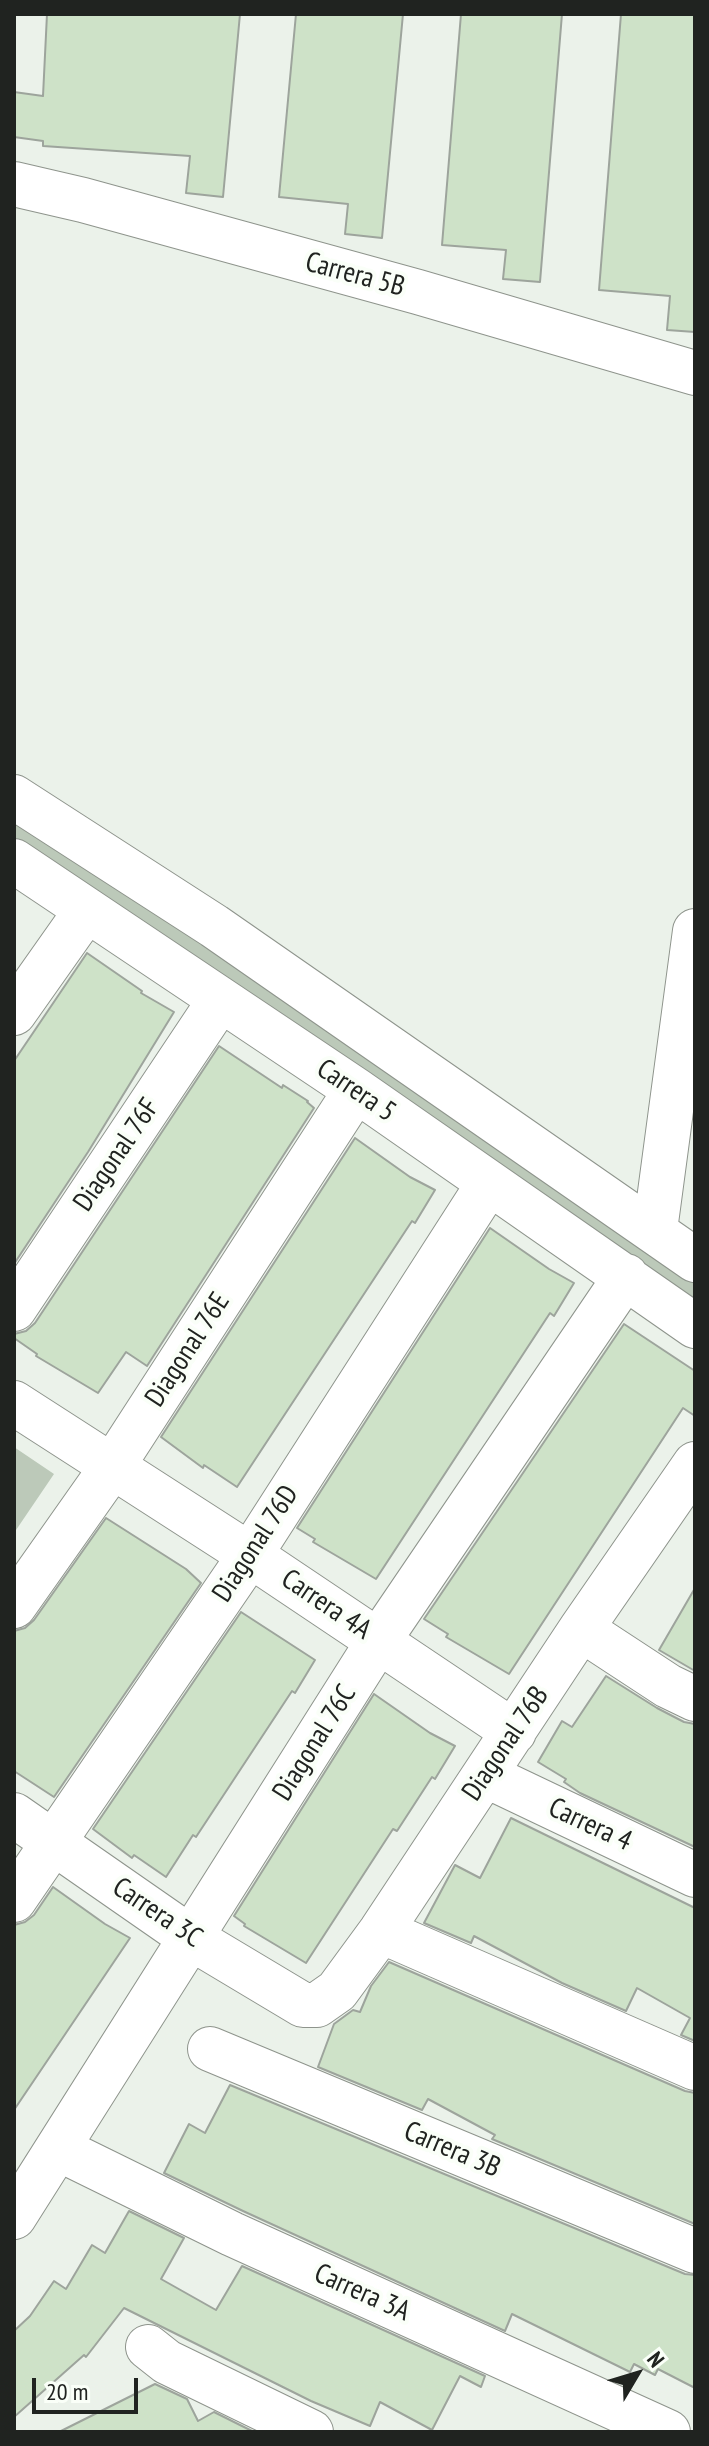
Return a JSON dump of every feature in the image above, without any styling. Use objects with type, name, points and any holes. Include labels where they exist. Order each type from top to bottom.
[{"type":"street","name":"Carrera 5B","points":[[14,184],[418,292],[695,373]]},
{"type":"street","name":"Carrera 5","points":[[14,797],[214,926],[695,1260]]},
{"type":"street","name":"Carrera 5","points":[[14,861],[356,1090],[695,1326]]},
{"type":"street","points":[[14,1013],[86,911]]},
{"type":"street","points":[[655,1230],[695,931]]},
{"type":"street","name":"Diagonal 76F","points":[[14,1309],[220,1000]]},
{"type":"street","name":"Diagonal 76E","points":[[14,1606],[112,1467],[356,1090]]},
{"type":"street","name":"Diagonal 76D","points":[[14,1900],[250,1555],[489,1183]]},
{"type":"street","name":"Diagonal 76C","points":[[14,2217],[379,1640],[626,1276]]},
{"type":"street","name":"Carrera 4A","points":[[14,1403],[250,1555],[514,1732]]},
{"type":"street","name":"Diagonal 76B","points":[[303,2005],[317,2005],[337,1991],[381,1931],[581,1629],[688,1487]]},
{"type":"street","points":[[581,1629],[668,1686],[695,1699]]},
{"type":"street","name":"Carrera 4","points":[[485,1775],[695,1875]]},
{"type":"street","name":"Carrera 3C","points":[[14,1815],[191,1938],[303,2005]]},
{"type":"street","points":[[381,1931],[695,2068]]},
{"type":"street","name":"Carrera 3B","points":[[210,2049],[695,2251]]},
{"type":"street","name":"Carrera 3A","points":[[59,2149],[232,2234],[668,2432]]},
{"type":"street","points":[[148,2347],[167,2362],[311,2432]]},
{"type":"street","points":[[688,2432],[695,2424]]},
{"type":"green space","points":[[14,814],[695,1273],[695,1309],[14,847]]},
{"type":"green space","points":[[14,1447],[54,1474],[14,1533]]},
{"type":"building","points":[[47,14],[240,14],[223,197],[186,193],[190,156],[43,146],[43,141],[14,137],[14,92],[43,96]]},
{"type":"building","points":[[296,14],[403,14],[382,238],[345,234],[348,204],[279,197]]},
{"type":"building","points":[[461,14],[562,14],[540,282],[503,279],[506,250],[442,245]]},
{"type":"building","points":[[621,14],[695,14],[695,332],[667,330],[670,296],[599,290]]},
{"type":"building","points":[[87,953],[141,993],[174,1012],[88,1152],[14,1264],[14,1061]]},
{"type":"building","points":[[219,1046],[282,1088],[283,1085],[308,1101],[314,1108],[147,1366],[126,1352],[98,1393],[36,1356],[14,1338],[14,1334],[26,1331],[35,1323]]},
{"type":"building","points":[[355,1138],[410,1177],[435,1190],[237,1487],[204,1465],[203,1468],[161,1437]]},
{"type":"building","points":[[490,1228],[574,1283],[554,1316],[550,1313],[376,1579],[313,1542],[315,1539],[297,1528]]},
{"type":"building","points":[[624,1324],[695,1371],[695,1416],[683,1408],[509,1674],[446,1637],[448,1634],[424,1619]]},
{"type":"building","points":[[106,1518],[186,1569],[201,1583],[54,1797],[14,1771],[14,1631],[25,1628],[34,1620]]},
{"type":"building","points":[[695,1588],[695,1671],[659,1650]]},
{"type":"building","points":[[241,1612],[315,1660],[166,1877],[134,1855],[132,1858],[93,1829]]},
{"type":"building","points":[[606,1676],[657,1708],[684,1722],[695,1724],[695,1847],[580,1793],[564,1782],[566,1779],[538,1762],[562,1721],[572,1727]]},
{"type":"building","points":[[374,1694],[430,1733],[455,1746],[397,1831],[393,1829],[306,1963],[244,1926],[234,1916]]},
{"type":"building","points":[[511,1818],[695,1908],[695,2041],[681,2035],[690,2018],[637,1988],[626,2011],[562,1983],[474,1936],[471,1943],[424,1923],[455,1865],[480,1878]]},
{"type":"building","points":[[53,1887],[130,1938],[14,2110],[14,1925],[34,1915]]},
{"type":"building","points":[[389,1962],[695,2093],[695,2224],[492,2139],[495,2135],[428,2099],[422,2110],[318,2067],[334,2024],[353,2010],[360,2012],[371,1986]]},
{"type":"building","points":[[230,2085],[685,2274],[695,2275],[695,2388],[658,2369],[655,2375],[634,2364],[630,2372],[512,2314],[505,2331],[164,2173],[189,2124],[205,2133]]},
{"type":"building","points":[[129,2211],[184,2238],[161,2279],[216,2310],[242,2266],[485,2376],[481,2387],[460,2376],[432,2430],[380,2402],[370,2426],[311,2401],[124,2308],[86,2357],[84,2355],[14,2417],[14,2331],[30,2316],[54,2281],[66,2289],[92,2245],[105,2253]]},
{"type":"building","points":[[155,2384],[187,2399],[198,2421],[214,2412],[254,2432],[59,2432]]}]
